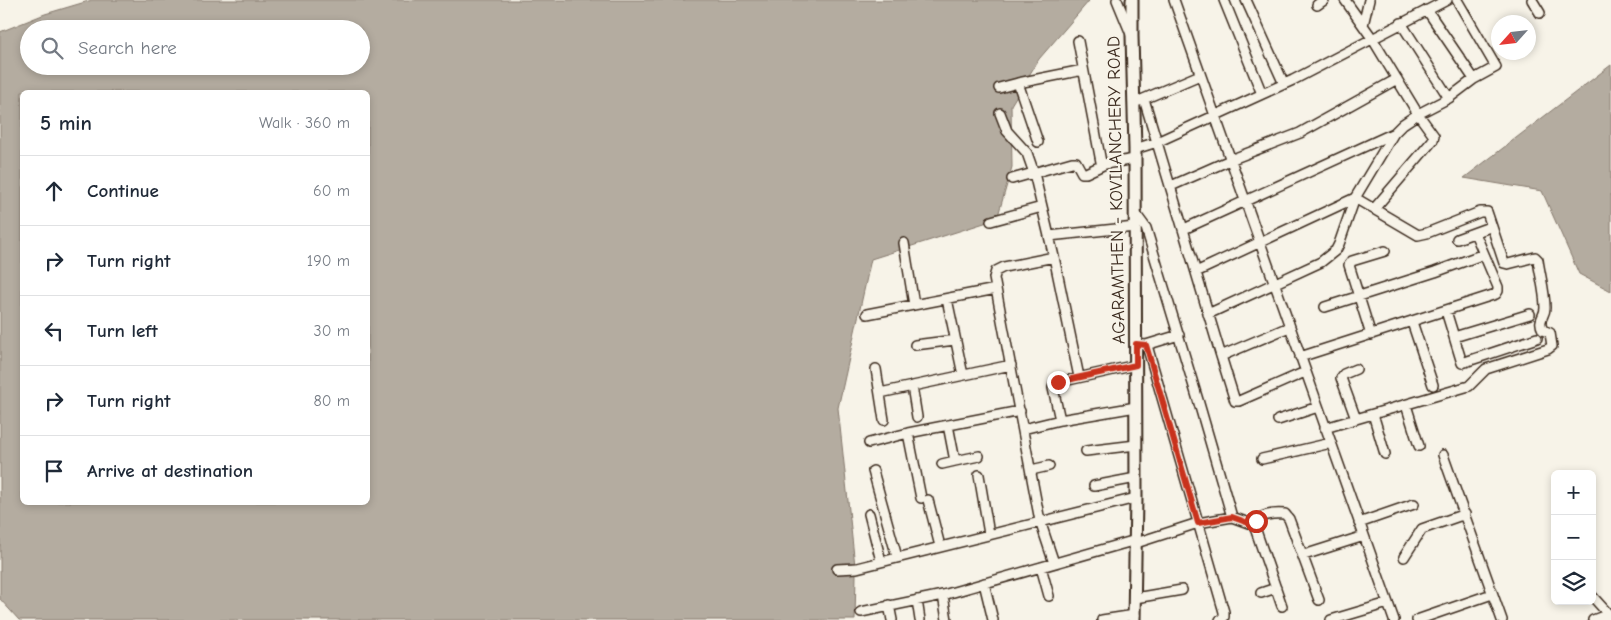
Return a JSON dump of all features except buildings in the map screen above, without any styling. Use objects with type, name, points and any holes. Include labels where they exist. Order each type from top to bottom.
[{"type":"main road","name":"AGARAMTHEN - KOVILANCHERY ROAD","points":[[1132,0],[1132,36],[1139,101],[1135,154],[1135,227],[1141,345],[1136,365],[1134,618]]},
{"type":"street","points":[[1117,0],[1132,36]]},
{"type":"street","points":[[1174,0],[1394,620]]},
{"type":"street","points":[[1224,0],[1262,94]]},
{"type":"street","points":[[1345,0],[1372,38],[1418,114],[1434,136],[1433,140],[1374,208]]},
{"type":"street","points":[[1363,25],[1369,0]]},
{"type":"street","points":[[1012,179],[1072,162],[1076,162],[1081,171],[1086,173],[1105,164],[1135,154],[1157,142],[1284,84],[1447,0]]},
{"type":"street","points":[[1208,314],[1321,262],[1336,250],[1355,198],[1394,133],[1418,114],[1449,98],[1496,67],[1457,0]]},
{"type":"street","points":[[1532,0],[1540,13]]},
{"type":"street","points":[[1250,1],[1284,84]]},
{"type":"street","points":[[1427,10],[1474,80]]},
{"type":"street","points":[[1401,23],[1449,98]]},
{"type":"street","points":[[1078,41],[1100,159],[1105,164]]},
{"type":"street","points":[[999,88],[1083,70]]},
{"type":"street","points":[[1200,75],[1139,101],[1157,142],[1235,401],[1239,401],[1305,372]]},
{"type":"street","points":[[1170,186],[1230,160],[1300,134],[1397,79]]},
{"type":"street","points":[[1018,83],[1038,142]]},
{"type":"street","points":[[1000,113],[1007,132],[1027,153],[1034,173],[1079,377]]},
{"type":"street","points":[[1184,229],[1394,133]]},
{"type":"street","points":[[1326,428],[1469,386],[1486,369],[1548,349],[1552,344],[1550,333],[1543,330],[1541,326],[1541,318],[1545,307],[1538,260],[1535,257],[1508,264],[1504,263],[1487,212],[1480,212],[1418,235],[1355,198]]},
{"type":"street","points":[[1196,272],[1355,198]]},
{"type":"street","points":[[991,222],[1042,207]]},
{"type":"street","points":[[1135,213],[1146,228],[1232,517]]},
{"type":"street","points":[[1049,236],[1135,227]]},
{"type":"street","points":[[1457,239],[1487,228]]},
{"type":"street","points":[[1300,357],[1496,294],[1498,287],[1475,233]]},
{"type":"street","points":[[904,243],[914,304]]},
{"type":"street","points":[[1371,335],[1349,264],[1352,261],[1385,252]]},
{"type":"street","points":[[1325,307],[1435,272],[1484,254]]},
{"type":"street","points":[[1054,257],[1004,267],[996,271],[994,278],[1040,521],[1054,563]]},
{"type":"street","points":[[867,314],[996,288]]},
{"type":"street","points":[[947,298],[963,375]]},
{"type":"street","points":[[1446,311],[1462,363],[1537,338]]},
{"type":"street","points":[[1454,337],[1530,314]]},
{"type":"street","points":[[1412,322],[1433,385]]},
{"type":"street","points":[[1221,356],[1289,327]]},
{"type":"street","points":[[1179,335],[1141,345],[1198,523],[1224,612],[1224,616],[1220,620]]},
{"type":"street","points":[[915,345],[956,340]]},
{"type":"street","points":[[880,393],[1011,365]]},
{"type":"street","points":[[1060,420],[1054,385],[1058,382],[1136,365]]},
{"type":"street","points":[[876,369],[884,420]]},
{"type":"street","points":[[1356,369],[1344,374],[1341,378],[1356,419]]},
{"type":"street","points":[[912,386],[918,417]]},
{"type":"street","points":[[1406,405],[1420,446]]},
{"type":"street","points":[[1023,429],[1060,420],[1136,407]]},
{"type":"street","points":[[1278,420],[1318,407]]},
{"type":"street","points":[[869,443],[908,432],[1020,411]]},
{"type":"street","points":[[1373,414],[1386,454]]},
{"type":"street","points":[[948,425],[955,461]]},
{"type":"street","points":[[908,432],[925,499],[940,546]]},
{"type":"street","points":[[1262,459],[1331,443]]},
{"type":"street","points":[[1086,450],[1136,445]]},
{"type":"street","points":[[1443,455],[1502,620]]},
{"type":"street","points":[[942,464],[979,456]]},
{"type":"street","points":[[1031,470],[1049,466]]},
{"type":"street","points":[[874,471],[897,557]]},
{"type":"street","points":[[979,476],[989,534]]},
{"type":"street","points":[[1094,486],[1136,478]]},
{"type":"street","points":[[837,569],[856,568],[1136,498]]},
{"type":"street","points":[[1359,523],[1414,504]]},
{"type":"street","points":[[869,514],[881,561]]},
{"type":"street","points":[[1254,525],[1260,518],[1285,514],[1289,519],[1304,555],[1319,600]]},
{"type":"street","points":[[1404,557],[1422,529],[1465,514]]},
{"type":"street","points":[[861,612],[943,595],[1198,523],[1232,517],[1254,525]]},
{"type":"street","points":[[1254,525],[1282,606]]},
{"type":"street","points":[[1304,555],[1364,536]]},
{"type":"street","points":[[1041,567],[1050,596]]},
{"type":"street","points":[[984,583],[993,620]]},
{"type":"street","points":[[1261,593],[1276,588]]},
{"type":"street","points":[[1135,598],[1182,590]]},
{"type":"street","points":[[1417,620],[1492,594]]},
{"type":"street","points":[[943,595],[947,620]]},
{"type":"street","points":[[917,600],[920,620]]},
{"type":"street","points":[[1593,620],[1610,615],[1596,600]]},
{"type":"street","points":[[1331,620],[1388,603]]},
{"type":"street","points":[[889,605],[892,620]]},
{"type":"street","points":[[1102,620],[1134,618]]},
{"type":"shaded area","points":[[92,0],[1089,1],[1039,59],[1011,105],[1012,167],[997,219],[871,259],[838,408],[856,575],[855,620],[19,620],[0,599],[0,32],[20,24],[20,75],[370,75],[370,20],[30,20]]},
{"type":"shaded area","points":[[1611,65],[1611,291],[1579,274],[1542,191],[1464,178]]},
{"type":"route","points":[[1058,382],[1136,365],[1136,344],[1146,345],[1198,523],[1232,517],[1254,525],[1256,521]]}]
